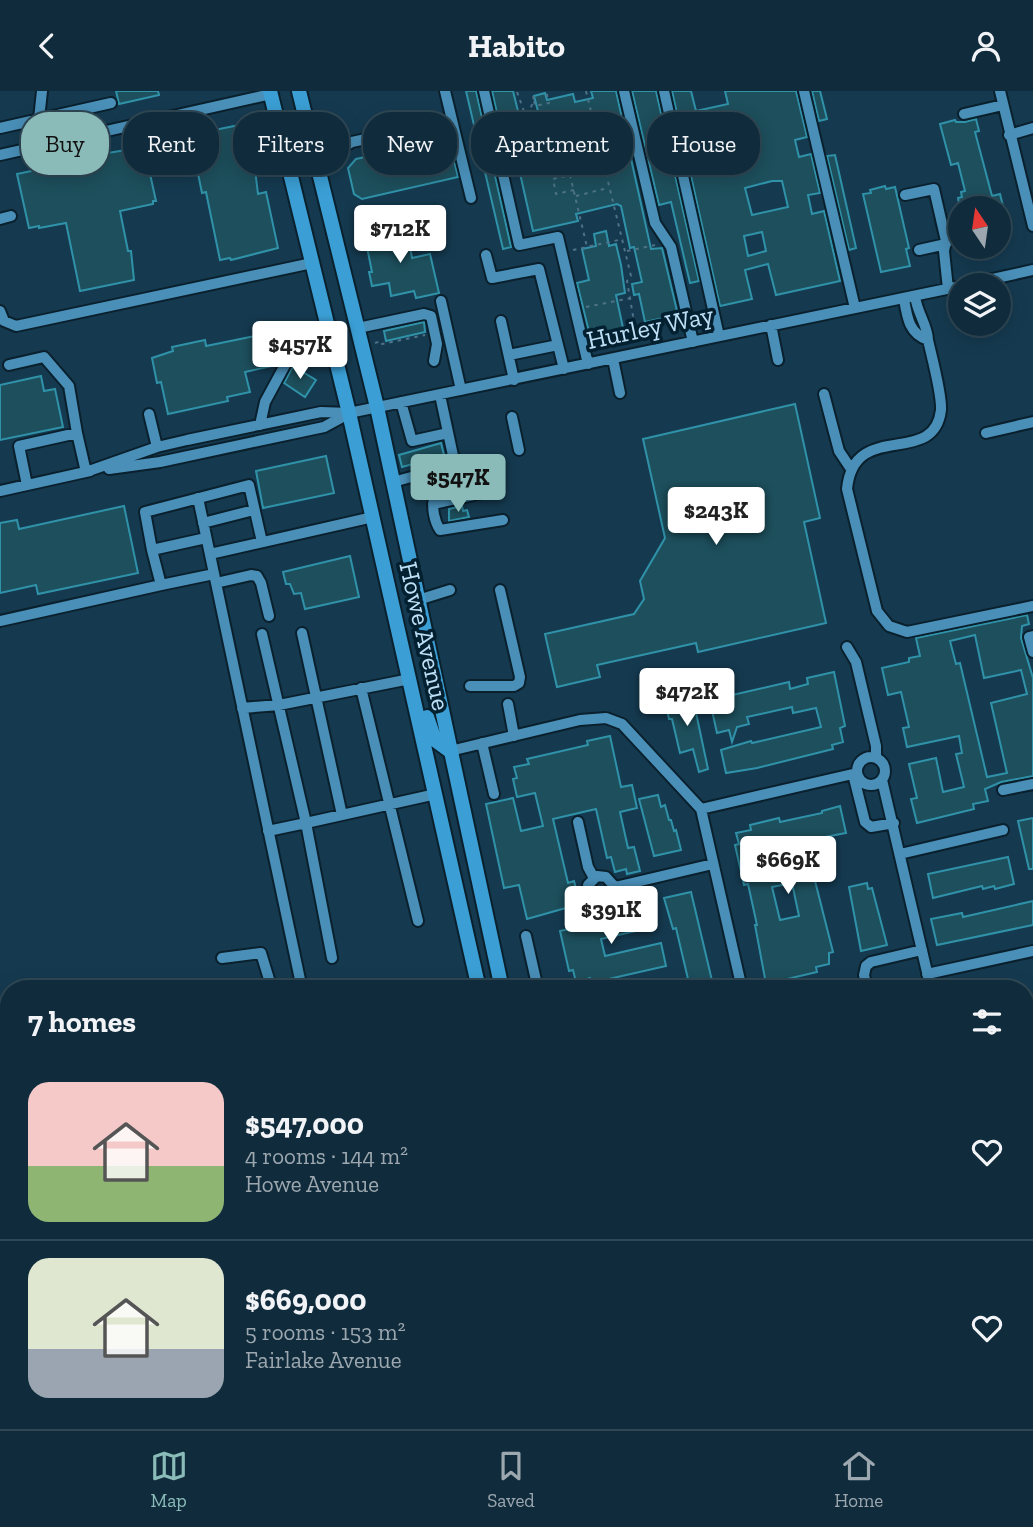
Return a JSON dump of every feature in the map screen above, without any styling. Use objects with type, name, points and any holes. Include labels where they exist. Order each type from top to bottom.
[{"type":"main road","name":"Howe Avenue","points":[[299,91],[304,112]]},
{"type":"main road","name":"Howe Avenue","points":[[271,93],[349,413],[477,980]]},
{"type":"main road","name":"Howe Avenue","points":[[320,175],[377,407],[500,980]]},
{"type":"main road","points":[[410,680],[418,686],[435,740],[450,751]]},
{"type":"street","points":[[40,112],[42,91]]},
{"type":"street","points":[[445,91],[450,112]]},
{"type":"street","points":[[484,91],[489,112]]},
{"type":"street","points":[[624,91],[655,223],[671,247],[693,342]]},
{"type":"street","points":[[664,91],[719,336]]},
{"type":"street","points":[[804,91],[855,308]]},
{"type":"street","points":[[1000,91],[1033,226]]},
{"type":"street","points":[[0,155],[271,93]]},
{"type":"street","points":[[70,112],[111,103]]},
{"type":"street","points":[[964,114],[1003,104]]},
{"type":"street","points":[[0,128],[21,123]]},
{"type":"street","points":[[1009,135],[1031,130]]},
{"type":"street","points":[[457,141],[471,198]]},
{"type":"street","points":[[503,175],[519,245],[558,237],[588,364]]},
{"type":"street","points":[[905,195],[934,189],[946,244],[948,289]]},
{"type":"street","points":[[919,250],[946,244]]},
{"type":"street","points":[[486,255],[492,278],[539,269],[564,369]]},
{"type":"street","points":[[0,311],[4,321],[16,326],[312,263]]},
{"type":"street","name":"Hurley Way","points":[[1011,275],[1033,270]]},
{"type":"street","name":"Hurley Way","points":[[86,472],[157,447],[321,412],[349,413],[401,403],[948,289]]},
{"type":"street","points":[[910,298],[908,318],[919,337],[928,340],[941,408],[934,430],[922,440],[876,449],[859,459],[852,469],[848,489],[850,501],[877,611],[889,626],[899,631],[914,632],[1033,606]]},
{"type":"street","points":[[440,302],[461,390]]},
{"type":"street","points":[[358,328],[424,314],[431,316],[437,344],[434,361]]},
{"type":"street","points":[[501,321],[514,380]]},
{"type":"street","points":[[260,425],[265,402],[298,341],[327,324]]},
{"type":"street","points":[[771,325],[778,360]]},
{"type":"street","points":[[509,355],[558,345]]},
{"type":"street","points":[[9,365],[44,357],[69,386],[86,472]]},
{"type":"street","points":[[613,359],[620,393]]},
{"type":"street","points":[[824,394],[839,451],[852,469]]},
{"type":"street","points":[[393,482],[455,465],[440,395]]},
{"type":"street","points":[[401,403],[412,441],[448,433]]},
{"type":"street","name":"Hurley Way","points":[[0,491],[86,472],[160,462],[324,427],[349,413]]},
{"type":"street","points":[[149,414],[157,447]]},
{"type":"street","points":[[513,417],[519,450]]},
{"type":"street","points":[[986,433],[1033,422]]},
{"type":"street","points":[[27,485],[19,446],[77,433]]},
{"type":"street","points":[[161,585],[145,512],[248,485],[262,542]]},
{"type":"street","points":[[496,486],[440,493],[434,498],[433,505],[436,524],[440,530],[503,520]]},
{"type":"street","points":[[198,498],[296,980]]},
{"type":"street","points":[[203,523],[254,510]]},
{"type":"street","points":[[209,554],[373,517]]},
{"type":"street","points":[[152,550],[206,538]]},
{"type":"street","points":[[0,621],[161,585],[257,576],[269,615]]},
{"type":"street","points":[[418,600],[450,590]]},
{"type":"street","points":[[470,686],[514,686],[519,683],[520,677],[500,590]]},
{"type":"street","points":[[302,633],[342,815]]},
{"type":"street","points":[[262,634],[306,823],[332,958]]},
{"type":"street","points":[[1033,636],[1030,637],[1033,652]]},
{"type":"street","points":[[847,647],[856,662],[876,746],[876,757],[886,767],[882,780],[928,980]]},
{"type":"street","points":[[242,708],[279,705],[410,680]]},
{"type":"street","points":[[361,688],[418,921]]},
{"type":"street","points":[[508,704],[514,736]]},
{"type":"street","points":[[450,751],[587,719],[606,718],[622,724],[701,809],[740,980]]},
{"type":"street","points":[[482,743],[494,794]]},
{"type":"street","points":[[876,757],[862,760],[855,773],[864,822],[871,827],[894,823]]},
{"type":"street","points":[[701,809],[855,773]]},
{"type":"street","points":[[855,773],[865,784],[874,785],[882,780]]},
{"type":"street","points":[[1003,790],[1033,784]]},
{"type":"street","points":[[268,831],[436,794]]},
{"type":"street","points":[[578,822],[588,867],[594,878]]},
{"type":"street","points":[[900,854],[1003,830]]},
{"type":"street","points":[[615,887],[713,864]]},
{"type":"street","points":[[606,877],[615,887],[615,894],[604,904],[596,904],[589,899],[587,885],[594,878],[606,877]]},
{"type":"street","points":[[526,936],[536,980]]},
{"type":"street","points":[[865,980],[866,966],[871,962],[922,950]]},
{"type":"street","points":[[927,974],[1033,951]]},
{"type":"street","points":[[222,958],[261,953],[269,980]]},
{"type":"path","points":[[523,91],[517,92],[524,112]]},
{"type":"path","points":[[532,91],[535,106],[549,103],[546,91]]},
{"type":"path","points":[[586,91],[631,276],[627,281],[637,339]]},
{"type":"path","points":[[529,112],[534,100]]},
{"type":"path","points":[[574,190],[556,194],[553,179],[570,176],[574,190],[587,247]]},
{"type":"path","points":[[575,196],[609,188]]},
{"type":"path","points":[[562,253],[623,239]]},
{"type":"path","points":[[625,251],[668,242]]},
{"type":"path","points":[[575,310],[631,298]]},
{"type":"path","points":[[370,344],[427,334]]},
{"type":"building","points":[[116,91],[158,91],[159,95],[119,104]]},
{"type":"building","points":[[466,91],[476,91],[481,112],[471,112]]},
{"type":"building","points":[[492,91],[513,91],[518,112],[497,112]]},
{"type":"building","points":[[591,91],[616,91],[621,112],[538,112],[534,96],[545,93],[547,100],[573,94],[575,102],[593,98]]},
{"type":"building","points":[[632,91],[656,91],[661,112],[647,112],[647,154]]},
{"type":"building","points":[[672,91],[691,91],[696,111],[728,104],[725,91],[796,91],[807,137],[795,140],[799,157],[811,154],[820,193],[808,195],[812,214],[824,211],[840,281],[776,295],[768,264],[745,270],[752,299],[720,306],[691,175],[760,175],[760,112],[677,112]],"holes":[[[782,181],[788,207],[752,215],[745,188]],[[762,232],[766,251],[748,256],[744,236]]]},
{"type":"building","points":[[812,91],[820,91],[827,119],[819,121]]},
{"type":"building","points":[[976,119],[979,131],[975,132],[992,196],[962,196],[961,192],[965,191],[958,163],[951,165],[940,124],[955,120],[965,122]]},
{"type":"building","points":[[233,126],[233,175],[256,175],[258,194],[266,192],[278,248],[231,260],[220,260],[206,192],[202,193],[198,175],[219,175],[219,129]]},
{"type":"building","points":[[123,150],[123,175],[150,175],[156,201],[120,211],[128,251],[131,251],[134,280],[80,291],[66,223],[29,228],[17,174],[109,175],[109,153]]},
{"type":"building","points":[[835,155],[856,248],[849,250],[827,156]]},
{"type":"building","points":[[363,157],[363,175],[457,175],[457,173],[458,177],[362,199],[354,194],[349,172],[349,167],[356,159]]},
{"type":"building","points":[[633,168],[651,249],[662,248],[678,315],[645,322],[639,294],[634,295],[632,284],[642,282],[634,247],[630,248],[621,206],[617,204],[576,214],[578,221],[533,231],[520,175],[633,175]]},
{"type":"building","points":[[486,175],[495,175],[511,247],[503,249]]},
{"type":"building","points":[[652,175],[675,175],[699,281],[690,283],[671,202],[659,205]]},
{"type":"building","points":[[885,186],[886,189],[895,187],[909,248],[906,249],[910,266],[881,272],[863,194]]},
{"type":"building","points":[[407,229],[412,258],[430,254],[439,293],[416,298],[414,291],[391,296],[389,283],[372,286],[365,237]]},
{"type":"building","points":[[606,231],[609,246],[616,244],[621,265],[625,293],[616,295],[623,328],[590,336],[577,283],[589,280],[582,249],[596,246],[594,234]]},
{"type":"building","points":[[424,322],[425,332],[386,341],[384,331]]},
{"type":"building","points":[[269,333],[276,365],[245,372],[250,392],[227,397],[228,401],[168,414],[152,358],[173,351],[172,347],[205,340],[206,346]]},
{"type":"building","points":[[293,366],[316,380],[305,397],[284,383]]},
{"type":"building","points":[[41,376],[44,391],[55,389],[63,427],[0,440],[0,385]]},
{"type":"building","points":[[795,404],[820,518],[804,522],[826,623],[698,652],[696,643],[597,665],[600,677],[557,687],[545,634],[634,614],[644,599],[640,581],[665,538],[643,439]]},
{"type":"building","points":[[441,443],[444,455],[441,455],[442,460],[421,466],[420,462],[402,467],[399,455]]},
{"type":"building","points":[[326,456],[334,493],[263,508],[256,471]]},
{"type":"building","points":[[124,506],[138,573],[38,594],[36,585],[0,593],[0,523],[17,520],[19,529]]},
{"type":"building","points":[[462,506],[469,517],[449,521],[449,509]]},
{"type":"building","points":[[350,556],[359,597],[305,609],[301,593],[294,594],[290,584],[286,584],[283,572]]},
{"type":"building","points":[[1027,615],[1029,624],[1022,626],[1021,638],[1033,678],[1033,776],[1001,782],[985,789],[988,801],[973,804],[974,809],[917,823],[911,799],[917,798],[909,764],[936,758],[943,792],[964,787],[956,754],[962,753],[959,736],[907,747],[903,728],[909,727],[901,692],[888,695],[882,668],[909,662],[909,658],[920,656],[916,638]],"holes":[[[975,635],[984,678],[1021,670],[1027,694],[991,703],[1007,773],[987,777],[960,663],[956,664],[950,641]]]},
{"type":"building","points":[[834,672],[845,726],[840,728],[843,742],[832,745],[833,749],[726,773],[721,750],[821,727],[816,708],[793,713],[792,707],[747,717],[749,724],[737,727],[732,742],[729,730],[717,733],[711,706],[729,702],[728,696],[789,682],[790,689],[808,684],[807,678]]},
{"type":"building","points":[[692,694],[708,769],[699,772],[693,749],[680,753],[665,700]]},
{"type":"building","points":[[610,736],[621,787],[632,785],[637,808],[620,812],[628,848],[634,847],[640,871],[627,874],[626,869],[615,872],[611,857],[607,858],[596,809],[553,819],[568,883],[574,881],[580,904],[527,919],[519,885],[504,888],[486,804],[513,798],[521,831],[543,826],[535,793],[517,797],[513,779],[517,778],[514,767],[529,764],[527,759],[588,745],[587,741]]},
{"type":"building","points":[[658,795],[661,807],[665,805],[669,820],[674,831],[676,830],[681,850],[654,856],[639,799]]},
{"type":"building","points":[[840,806],[846,833],[788,844],[787,840],[760,847],[764,865],[793,858],[794,862],[805,859],[808,874],[813,873],[833,952],[829,953],[829,964],[816,967],[817,972],[783,980],[765,980],[748,884],[744,885],[735,845],[739,844],[736,833],[751,830],[750,825],[779,818],[780,822],[822,813]],"holes":[[[792,883],[799,916],[780,920],[772,887]]]},
{"type":"building","points":[[1033,818],[1033,869],[1029,869],[1018,821]]},
{"type":"building","points":[[1008,857],[1014,884],[995,889],[994,886],[983,889],[982,886],[933,898],[928,874]]},
{"type":"building","points":[[867,883],[868,889],[872,888],[887,945],[861,951],[849,887]]},
{"type":"building","points":[[691,892],[712,980],[683,980],[688,979],[676,928],[673,929],[664,898]]},
{"type":"building","points":[[646,900],[653,927],[601,939],[605,956],[661,943],[666,966],[604,980],[576,980],[573,970],[569,971],[560,931],[587,925],[586,919],[616,912],[615,909]]},
{"type":"building","points":[[1033,901],[1033,925],[937,945],[931,919],[962,913],[963,917]]}]
